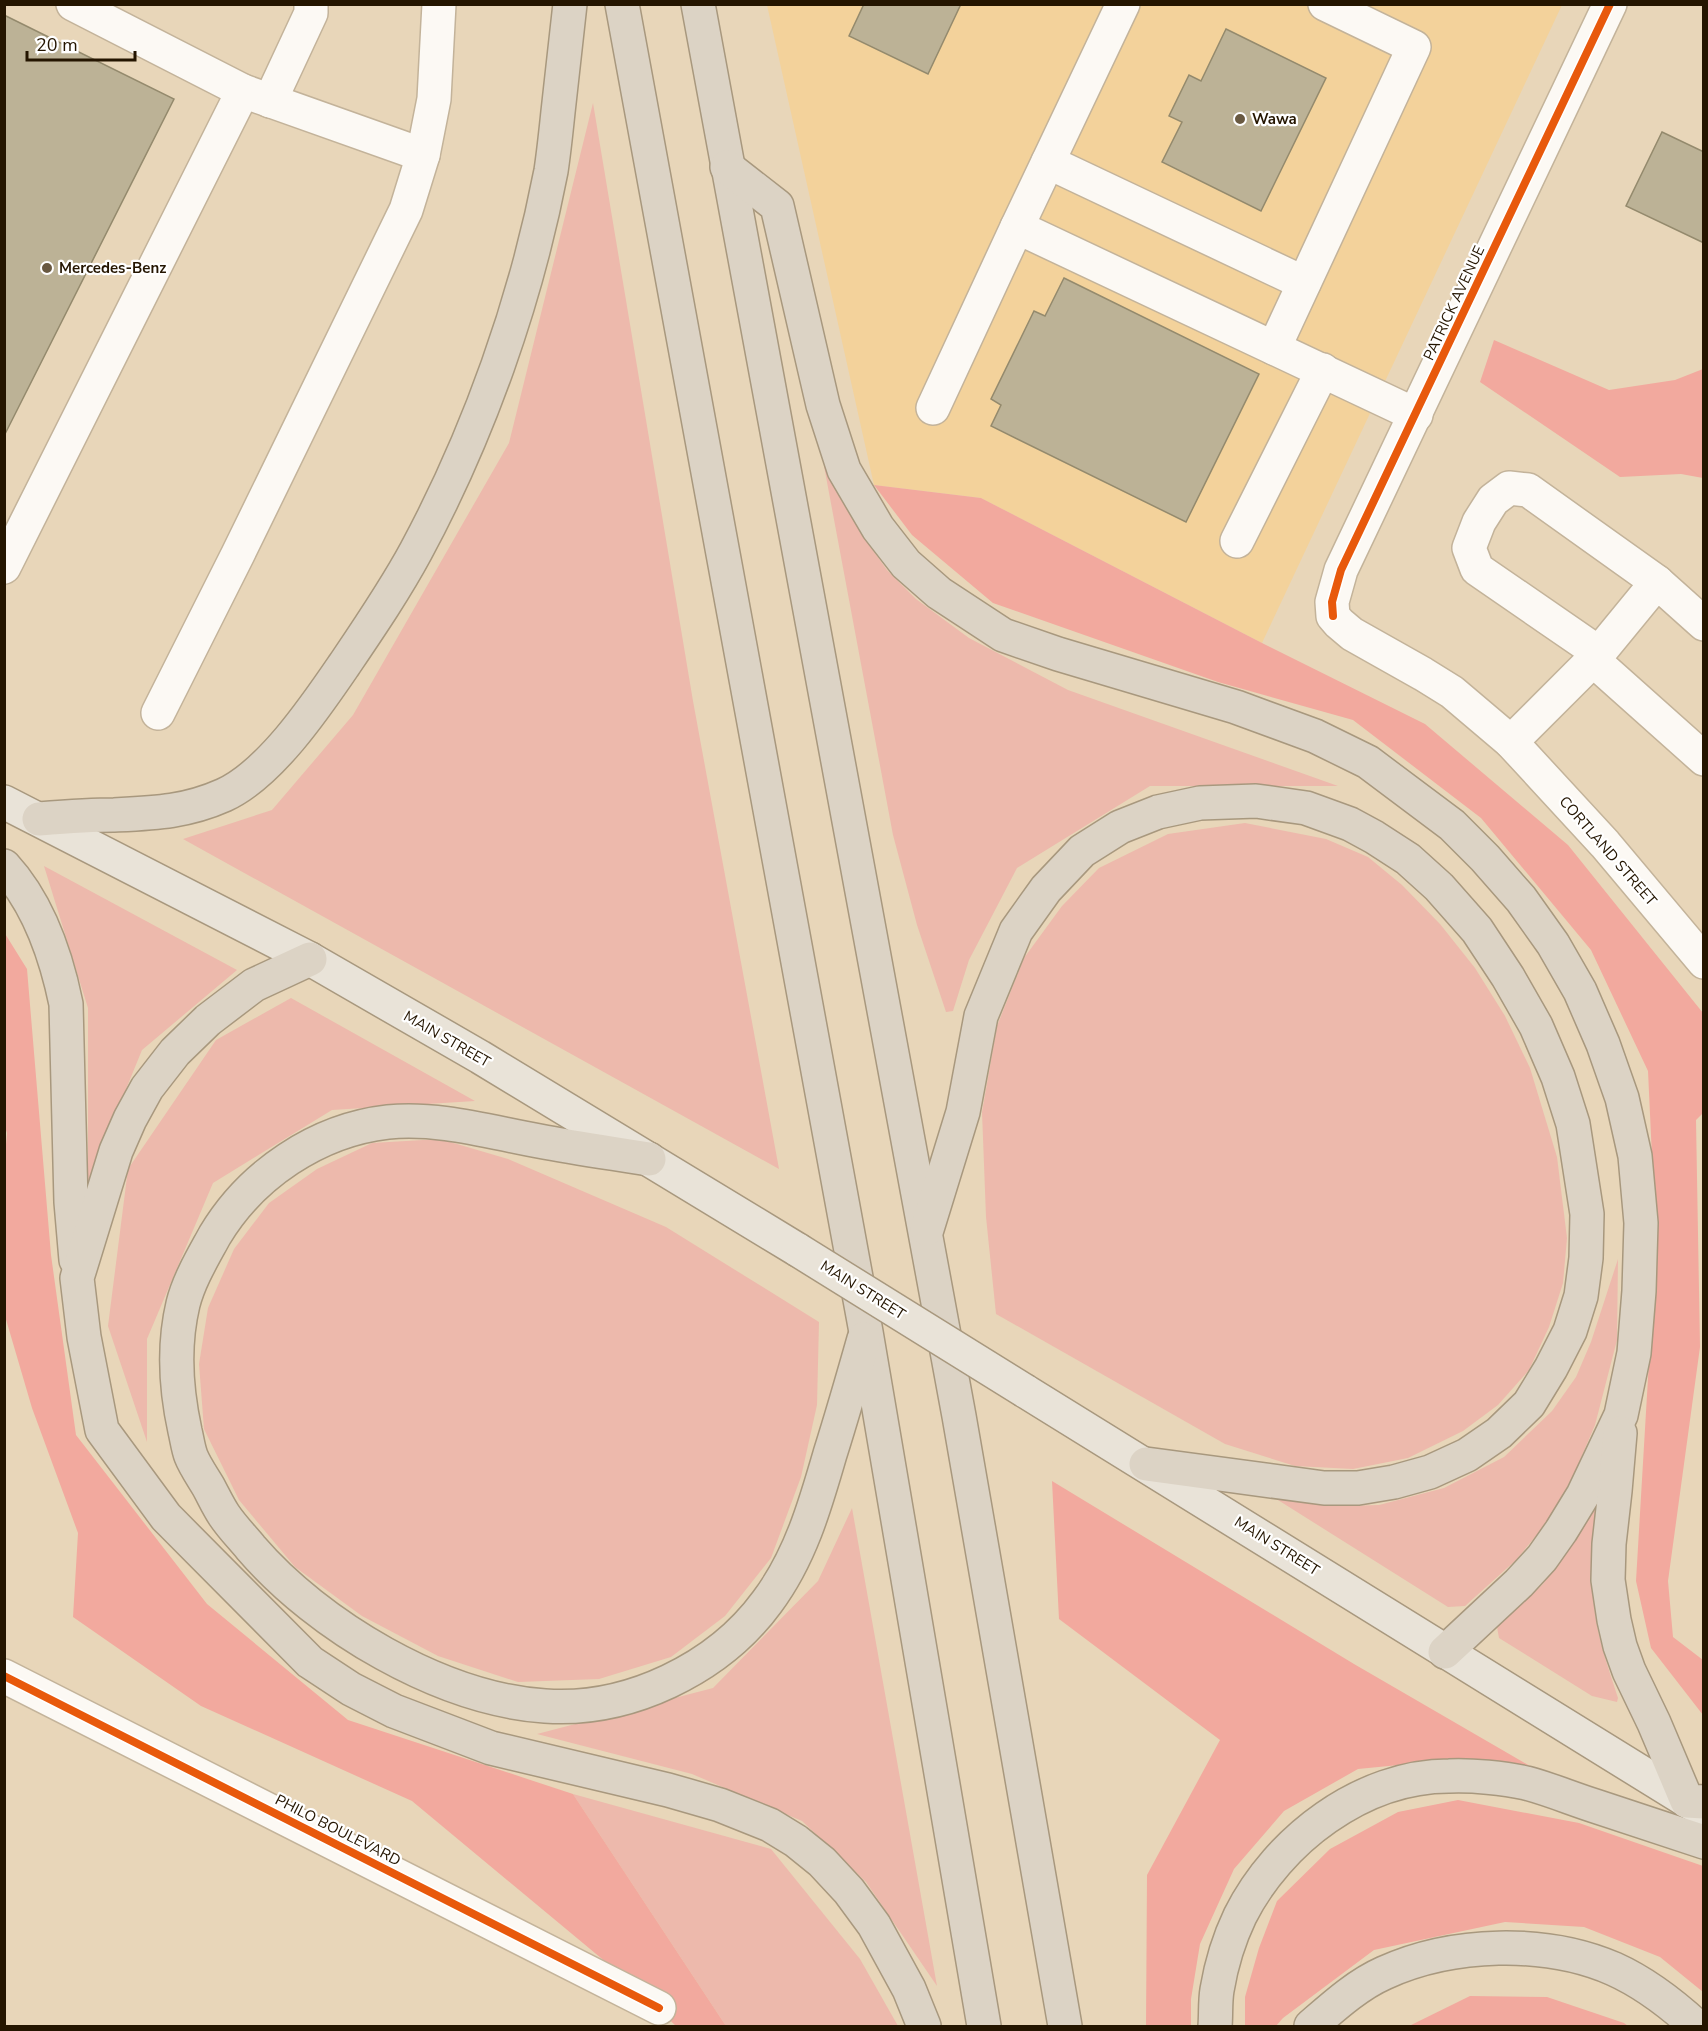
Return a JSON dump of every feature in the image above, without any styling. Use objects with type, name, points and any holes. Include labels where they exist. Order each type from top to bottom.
[{"type":"highway","points":[[39,819],[146,814],[188,809],[227,794],[258,772],[282,747],[325,693],[372,623],[416,551],[450,482],[507,340],[532,255],[551,168],[570,4]]},
{"type":"highway","points":[[622,4],[866,1332],[984,2026]]},
{"type":"highway","points":[[698,4],[960,1416],[1065,2026]]},
{"type":"highway","points":[[727,167],[777,206],[823,405],[844,470],[878,528],[906,564],[939,593],[1003,635],[1058,654],[1236,707],[1315,736],[1368,762],[1452,825],[1521,898],[1553,944],[1580,991],[1603,1044],[1622,1098],[1635,1156],[1641,1223],[1639,1291],[1634,1353],[1621,1414],[1616,1491],[1608,1544],[1608,1581],[1614,1620],[1629,1671],[1698,1804]]},
{"type":"highway","points":[[925,1234],[963,1112],[981,1016],[1016,931],[1046,889],[1082,851],[1120,827],[1158,812],[1200,803],[1256,801],[1306,808],[1350,825],[1408,859],[1439,886],[1477,930],[1536,1026],[1558,1077],[1573,1124],[1587,1214],[1586,1258],[1581,1296],[1570,1331],[1529,1404],[1499,1433],[1467,1455],[1430,1472],[1394,1482],[1358,1488],[1324,1488],[1146,1464]]},
{"type":"highway","points":[[4,866],[26,894],[38,917],[60,973],[66,1004],[71,1202],[77,1278],[84,1337],[102,1430],[166,1517],[309,1662],[351,1689],[394,1711],[442,1731],[492,1748],[668,1790],[720,1805],[779,1830],[796,1841],[822,1862],[849,1891],[874,1925],[909,1989],[924,2026]]},
{"type":"highway","points":[[77,1278],[116,1151],[147,1088],[175,1052],[208,1020],[254,985],[310,959]]},
{"type":"highway","points":[[648,1159],[538,1141],[481,1128],[429,1122],[389,1122],[354,1129],[314,1144],[279,1164],[249,1191],[225,1220],[200,1261],[183,1304],[176,1354],[178,1400],[190,1455],[226,1518],[265,1564],[296,1594],[332,1622],[379,1651],[428,1676],[476,1693],[525,1704],[575,1706],[614,1702],[652,1688],[692,1669],[723,1648],[768,1602],[789,1567],[812,1515],[866,1332]]},
{"type":"highway","points":[[1445,1652],[1519,1583],[1542,1558],[1583,1495],[1621,1414]]},
{"type":"highway","points":[[1215,2026],[1216,1992],[1227,1952],[1240,1917],[1259,1884],[1287,1850],[1319,1823],[1350,1802],[1387,1787],[1420,1778],[1448,1775],[1525,1783],[1704,1842]]},
{"type":"highway","points":[[1311,2026],[1350,1994],[1382,1974],[1418,1959],[1457,1951],[1496,1948],[1560,1952],[1614,1969],[1648,1988],[1696,2026]]},
{"type":"main road","name":"MAIN STREET","points":[[4,802],[310,959],[480,1057],[1146,1464],[1445,1652],[1698,1804]]},
{"type":"street","points":[[73,4],[256,96],[423,155]]},
{"type":"street","points":[[8,553],[256,96],[311,13],[311,4]]},
{"type":"street","points":[[158,713],[406,210],[423,155],[434,99],[439,4]]},
{"type":"street","points":[[933,408],[1123,4]]},
{"type":"street","points":[[1274,348],[1414,47],[1325,4]]},
{"type":"street","name":"PATRICK AVENUE","points":[[1333,616],[1332,602],[1341,570],[1610,4]]},
{"type":"street","points":[[1048,162],[1304,283]]},
{"type":"street","points":[[1017,227],[1416,415]]},
{"type":"street","points":[[1237,541],[1323,370]]},
{"type":"street","points":[[1704,624],[1657,582],[1528,490],[1509,488],[1493,500],[1479,522],[1469,548],[1477,569],[1596,656],[1704,759]]},
{"type":"street","points":[[1510,742],[1596,656],[1657,582]]},
{"type":"street","name":"CORTLAND STREET","points":[[1333,616],[1352,634],[1452,692],[1510,742],[1605,844],[1704,962]]},
{"type":"street","name":"PHILO BOULEVARD","points":[[4,1676],[659,2008]]},
{"type":"shaded area","points":[[767,5],[1562,5],[1262,643],[981,498],[874,485]]},
{"type":"shaded area","points":[[593,103],[693,701],[779,1169],[183,839],[272,810],[353,715],[509,443]]},
{"type":"shaded area","points":[[1494,340],[1609,390],[1675,380],[1703,369],[1703,478],[1681,474],[1620,477],[1480,382]]},
{"type":"shaded area","points":[[826,465],[842,501],[862,535],[887,570],[916,599],[969,638],[1068,690],[1338,786],[1150,786],[1017,868],[969,960],[953,1011],[946,1012],[917,925],[893,835],[824,466]]},
{"type":"shaded area","points":[[874,485],[981,498],[1425,724],[1568,845],[1703,1013],[1703,1113],[1696,1120],[1700,1347],[1668,1581],[1673,1637],[1703,1660],[1703,1715],[1651,1648],[1636,1581],[1656,1243],[1648,1071],[1591,950],[1481,818],[1353,720],[1218,682],[993,603],[912,535]]},
{"type":"shaded area","points":[[1245,823],[1326,839],[1368,857],[1402,885],[1440,924],[1475,968],[1505,1016],[1530,1068],[1557,1157],[1567,1238],[1563,1283],[1549,1327],[1529,1370],[1498,1405],[1463,1431],[1408,1458],[1353,1469],[1295,1466],[1225,1444],[996,1314],[986,1217],[982,1112],[997,1026],[1024,958],[1062,906],[1099,868],[1168,834]]},
{"type":"shaded area","points":[[44,866],[237,970],[142,1050],[88,1182],[88,1008]]},
{"type":"shaded area","points":[[4,932],[27,969],[51,1255],[76,1435],[207,1604],[348,1720],[573,1794],[726,2026],[676,2026],[625,1978],[412,1801],[201,1706],[73,1617],[78,1533],[32,1408],[5,1316],[4,1167],[7,1133],[4,1124]]},
{"type":"shaded area","points":[[291,998],[475,1101],[332,1110],[213,1183],[147,1339],[147,1442],[108,1326],[128,1169],[216,1040]]},
{"type":"shaded area","points":[[440,1139],[508,1159],[666,1227],[819,1322],[817,1405],[801,1477],[771,1558],[725,1616],[671,1657],[599,1679],[518,1682],[438,1656],[362,1616],[295,1567],[239,1500],[204,1429],[199,1364],[208,1308],[234,1249],[269,1203],[317,1169],[372,1143]]},
{"type":"shaded area","points":[[1618,1259],[1617,1340],[1595,1425],[1575,1472],[1550,1519],[1516,1560],[1465,1606],[1448,1607],[1270,1495],[1344,1506],[1379,1505],[1444,1488],[1504,1457],[1552,1411],[1576,1377],[1591,1342]]},
{"type":"shaded area","points":[[1052,1481],[1354,1664],[1542,1773],[1450,1760],[1358,1769],[1284,1811],[1234,1869],[1200,1944],[1191,1999],[1191,2026],[1146,2026],[1147,1875],[1220,1740],[1059,1619]]},
{"type":"shaded area","points":[[1593,1506],[1598,1508],[1593,1574],[1595,1614],[1618,1698],[1617,1702],[1592,1696],[1499,1638],[1497,1627],[1543,1584],[1570,1546]]},
{"type":"shaded area","points":[[852,1508],[937,1986],[866,1882],[802,1821],[692,1774],[537,1734],[713,1688],[818,1581]]},
{"type":"shaded area","points":[[573,1794],[771,1849],[860,1959],[898,2026],[726,2026]]},
{"type":"shaded area","points":[[1458,1800],[1579,1823],[1703,1866],[1703,1992],[1660,1957],[1584,1927],[1505,1922],[1374,1950],[1283,2018],[1276,2026],[1245,2026],[1245,1997],[1259,1948],[1277,1901],[1330,1849],[1398,1812]]},
{"type":"shaded area","points":[[1470,1996],[1547,1997],[1628,2026],[1409,2026]]},
{"type":"building","points":[[864,4],[961,4],[928,74],[849,36]]},
{"type":"building","name":"Mercedes-Benz","points":[[4,15],[174,99],[4,436]]},
{"type":"building","name":"Wawa","points":[[1226,29],[1326,78],[1261,211],[1162,162],[1182,122],[1169,116],[1189,75],[1201,81]]},
{"type":"building","points":[[1662,132],[1704,152],[1704,243],[1626,206]]},
{"type":"building","points":[[1064,278],[1259,374],[1186,522],[991,426],[1001,405],[991,399],[1034,311],[1045,316]]},
{"type":"cycle path","points":[[1333,616],[1332,602],[1341,570],[1610,4]]},
{"type":"cycle path","points":[[4,1676],[659,2008]]},
{"type":"place","name":"Wawa","points":[[1240,119]]},
{"type":"place","name":"Mercedes-Benz","points":[[47,268]]}]
